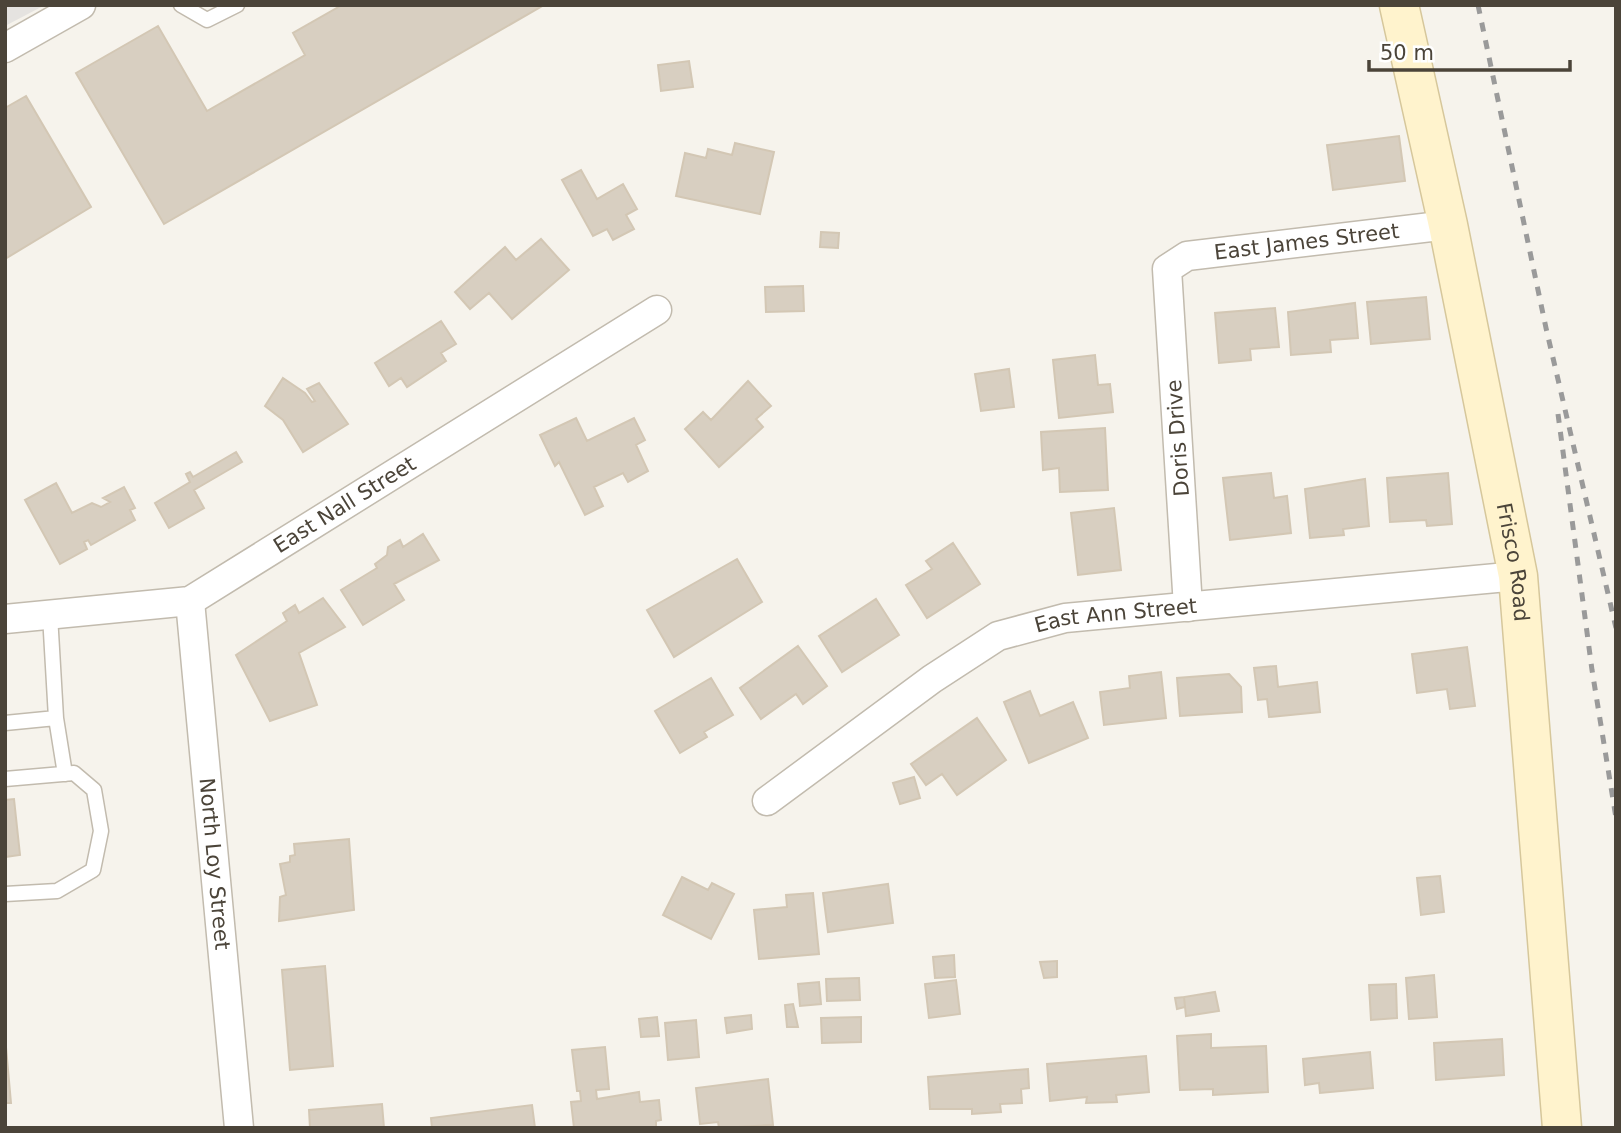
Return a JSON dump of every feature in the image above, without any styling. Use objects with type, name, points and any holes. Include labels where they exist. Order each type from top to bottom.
[{"type":"street","points":[[5,48],[49,13],[81,5]]},
{"type":"street","name":"Frisco Road","points":[[1399,5],[1448,225],[1518,576],[1562,1128]]},
{"type":"street","name":"East James Street","points":[[1167,269],[1188,256],[1448,225]]},
{"type":"street","name":"Doris Drive","points":[[1167,269],[1188,607]]},
{"type":"street","name":"East Nall Street","points":[[5,619],[190,601],[657,310]]},
{"type":"street","name":"East Ann Street","points":[[767,801],[932,680],[998,636],[1065,618],[1518,576]]},
{"type":"street","name":"North Loy Street","points":[[190,601],[239,1128]]},
{"type":"lane","points":[[181,5],[207,19],[237,5]]},
{"type":"lane","points":[[50,615],[56,718],[65,774]]},
{"type":"lane","points":[[5,723],[56,718]]},
{"type":"lane","points":[[5,779],[74,774],[93,790],[101,831],[93,870],[57,891],[5,894]]},
{"type":"shaded area","points":[[5,5],[45,5],[5,26]]},
{"type":"building","points":[[342,5],[544,5],[164,224],[76,73],[158,26],[207,111],[305,55],[293,33]]},
{"type":"building","points":[[689,61],[693,87],[661,91],[658,65]]},
{"type":"building","points":[[26,96],[91,207],[5,259],[5,108]]},
{"type":"building","points":[[1399,136],[1405,181],[1333,190],[1327,145]]},
{"type":"building","points":[[735,143],[774,152],[760,214],[676,196],[685,153],[706,158],[708,149],[732,155]]},
{"type":"building","points":[[581,170],[597,199],[623,184],[637,209],[626,215],[634,229],[613,240],[607,229],[593,236],[562,180]]},
{"type":"building","points":[[821,232],[839,233],[838,248],[820,247]]},
{"type":"building","points":[[541,239],[569,270],[512,319],[489,293],[470,309],[455,292],[505,247],[516,260]]},
{"type":"building","points":[[803,286],[804,311],[766,312],[765,287]]},
{"type":"building","points":[[1426,297],[1430,339],[1371,344],[1367,302]]},
{"type":"building","points":[[1355,303],[1358,338],[1330,340],[1331,352],[1291,355],[1288,312]]},
{"type":"building","points":[[1275,308],[1279,347],[1250,349],[1251,360],[1219,363],[1215,313]]},
{"type":"building","points":[[441,321],[456,344],[441,353],[446,361],[407,387],[401,378],[389,386],[375,363]]},
{"type":"building","points":[[1095,355],[1098,385],[1110,384],[1113,412],[1059,418],[1053,360]]},
{"type":"building","points":[[1009,369],[1014,407],[981,411],[975,374]]},
{"type":"building","points":[[283,378],[305,393],[312,402],[315,401],[307,389],[319,383],[348,424],[303,452],[283,420],[265,406]]},
{"type":"building","points":[[748,381],[771,406],[756,419],[763,427],[719,467],[685,429],[703,412],[711,420]]},
{"type":"building","points":[[576,418],[587,441],[634,418],[645,440],[636,445],[648,471],[628,482],[623,473],[594,487],[603,506],[585,515],[559,462],[555,466],[540,435]]},
{"type":"building","points":[[1105,428],[1108,490],[1060,492],[1059,468],[1043,470],[1041,432]]},
{"type":"building","points":[[236,452],[242,462],[194,490],[204,508],[169,528],[155,503],[190,482],[186,474],[190,472],[193,477]]},
{"type":"building","points":[[1271,473],[1274,498],[1287,496],[1291,533],[1230,540],[1223,478]]},
{"type":"building","points":[[1448,473],[1452,524],[1427,526],[1426,520],[1390,522],[1387,478]]},
{"type":"building","points":[[1365,479],[1369,526],[1343,529],[1344,535],[1310,538],[1305,489]]},
{"type":"building","points":[[56,483],[72,513],[92,503],[101,507],[110,502],[103,498],[124,487],[135,508],[130,510],[135,520],[91,545],[88,540],[84,542],[87,549],[60,564],[25,500]]},
{"type":"building","points":[[1114,508],[1121,570],[1078,575],[1071,513]]},
{"type":"building","points":[[423,534],[439,560],[394,584],[404,600],[363,625],[341,590],[377,568],[375,564],[387,555],[388,547],[400,540],[403,547]]},
{"type":"building","points":[[953,543],[980,584],[927,618],[906,585],[932,569],[926,561]]},
{"type":"building","points":[[737,559],[762,602],[674,657],[647,610]]},
{"type":"building","points":[[323,598],[345,627],[299,653],[317,705],[270,721],[236,655],[287,621],[283,613],[295,605],[299,613]]},
{"type":"building","points":[[876,599],[899,635],[842,672],[819,636]]},
{"type":"building","points":[[798,646],[827,686],[803,704],[796,694],[761,719],[740,688]]},
{"type":"building","points":[[1467,647],[1475,706],[1450,709],[1447,689],[1417,693],[1412,654]]},
{"type":"building","points":[[1276,666],[1278,687],[1317,682],[1320,712],[1269,717],[1267,699],[1258,700],[1254,668]]},
{"type":"building","points":[[1161,672],[1166,718],[1104,725],[1100,692],[1130,688],[1129,676]]},
{"type":"building","points":[[1229,674],[1241,687],[1242,712],[1180,716],[1177,678]]},
{"type":"building","points":[[711,678],[733,715],[704,732],[707,737],[680,753],[655,711]]},
{"type":"building","points":[[1030,691],[1040,716],[1073,702],[1088,738],[1029,763],[1004,702]]},
{"type":"building","points":[[977,718],[1006,760],[957,795],[942,774],[926,785],[911,764]]},
{"type":"building","points":[[914,777],[920,798],[900,804],[893,783]]},
{"type":"building","points":[[14,799],[20,855],[5,857],[5,800]]},
{"type":"building","points":[[349,839],[354,910],[279,921],[280,897],[286,895],[280,864],[290,862],[290,856],[295,855],[294,844]]},
{"type":"building","points":[[1440,876],[1444,912],[1421,915],[1417,878]]},
{"type":"building","points":[[682,877],[708,890],[712,883],[734,894],[711,939],[663,915]]},
{"type":"building","points":[[888,884],[893,923],[828,932],[823,893]]},
{"type":"building","points":[[813,893],[819,954],[759,959],[754,910],[787,907],[786,895]]},
{"type":"building","points":[[954,955],[955,977],[935,978],[933,957]]},
{"type":"building","points":[[1057,961],[1057,977],[1044,978],[1040,962]]},
{"type":"building","points":[[325,966],[333,1066],[290,1070],[282,970]]},
{"type":"building","points":[[1434,975],[1437,1017],[1409,1019],[1406,978]]},
{"type":"building","points":[[859,978],[860,1000],[827,1001],[826,979]]},
{"type":"building","points":[[956,980],[960,1014],[929,1018],[925,984]]},
{"type":"building","points":[[819,982],[821,1004],[800,1006],[798,984]]},
{"type":"building","points":[[1396,984],[1397,1018],[1371,1020],[1369,985]]},
{"type":"building","points":[[1215,992],[1219,1011],[1186,1016],[1184,997]]},
{"type":"building","points":[[1184,997],[1185,1007],[1177,1009],[1175,998]]},
{"type":"building","points":[[793,1004],[798,1027],[787,1027],[785,1005]]},
{"type":"building","points":[[751,1015],[752,1029],[727,1033],[725,1018]]},
{"type":"building","points":[[657,1017],[659,1036],[641,1037],[639,1019]]},
{"type":"building","points":[[861,1017],[861,1042],[822,1043],[821,1018]]},
{"type":"building","points":[[696,1020],[699,1057],[668,1060],[665,1023]]},
{"type":"building","points":[[1211,1034],[1211,1048],[1266,1046],[1268,1092],[1213,1095],[1213,1089],[1180,1090],[1177,1036]]},
{"type":"building","points":[[5,1036],[11,1103],[5,1103]]},
{"type":"building","points":[[1502,1039],[1504,1075],[1436,1080],[1434,1043]]},
{"type":"building","points":[[605,1047],[609,1089],[596,1090],[597,1099],[639,1092],[640,1102],[659,1100],[661,1120],[656,1121],[656,1128],[574,1128],[571,1102],[581,1101],[580,1091],[577,1091],[572,1050]]},
{"type":"building","points":[[1370,1052],[1373,1088],[1320,1093],[1319,1083],[1305,1085],[1303,1059]]},
{"type":"building","points":[[1146,1056],[1149,1092],[1116,1095],[1117,1102],[1086,1103],[1087,1097],[1050,1101],[1047,1064]]},
{"type":"building","points":[[1028,1069],[1029,1088],[1021,1089],[1022,1103],[1000,1104],[1001,1112],[972,1114],[972,1109],[930,1109],[928,1077]]},
{"type":"building","points":[[768,1079],[773,1125],[719,1128],[718,1122],[700,1124],[696,1088]]},
{"type":"building","points":[[382,1104],[384,1128],[310,1128],[309,1110]]},
{"type":"building","points":[[532,1105],[535,1128],[432,1128],[431,1118]]},
{"type":"railway","points":[[1478,5],[1546,328],[1616,628]]},
{"type":"railway","points":[[1558,414],[1592,670],[1616,818]]}]
